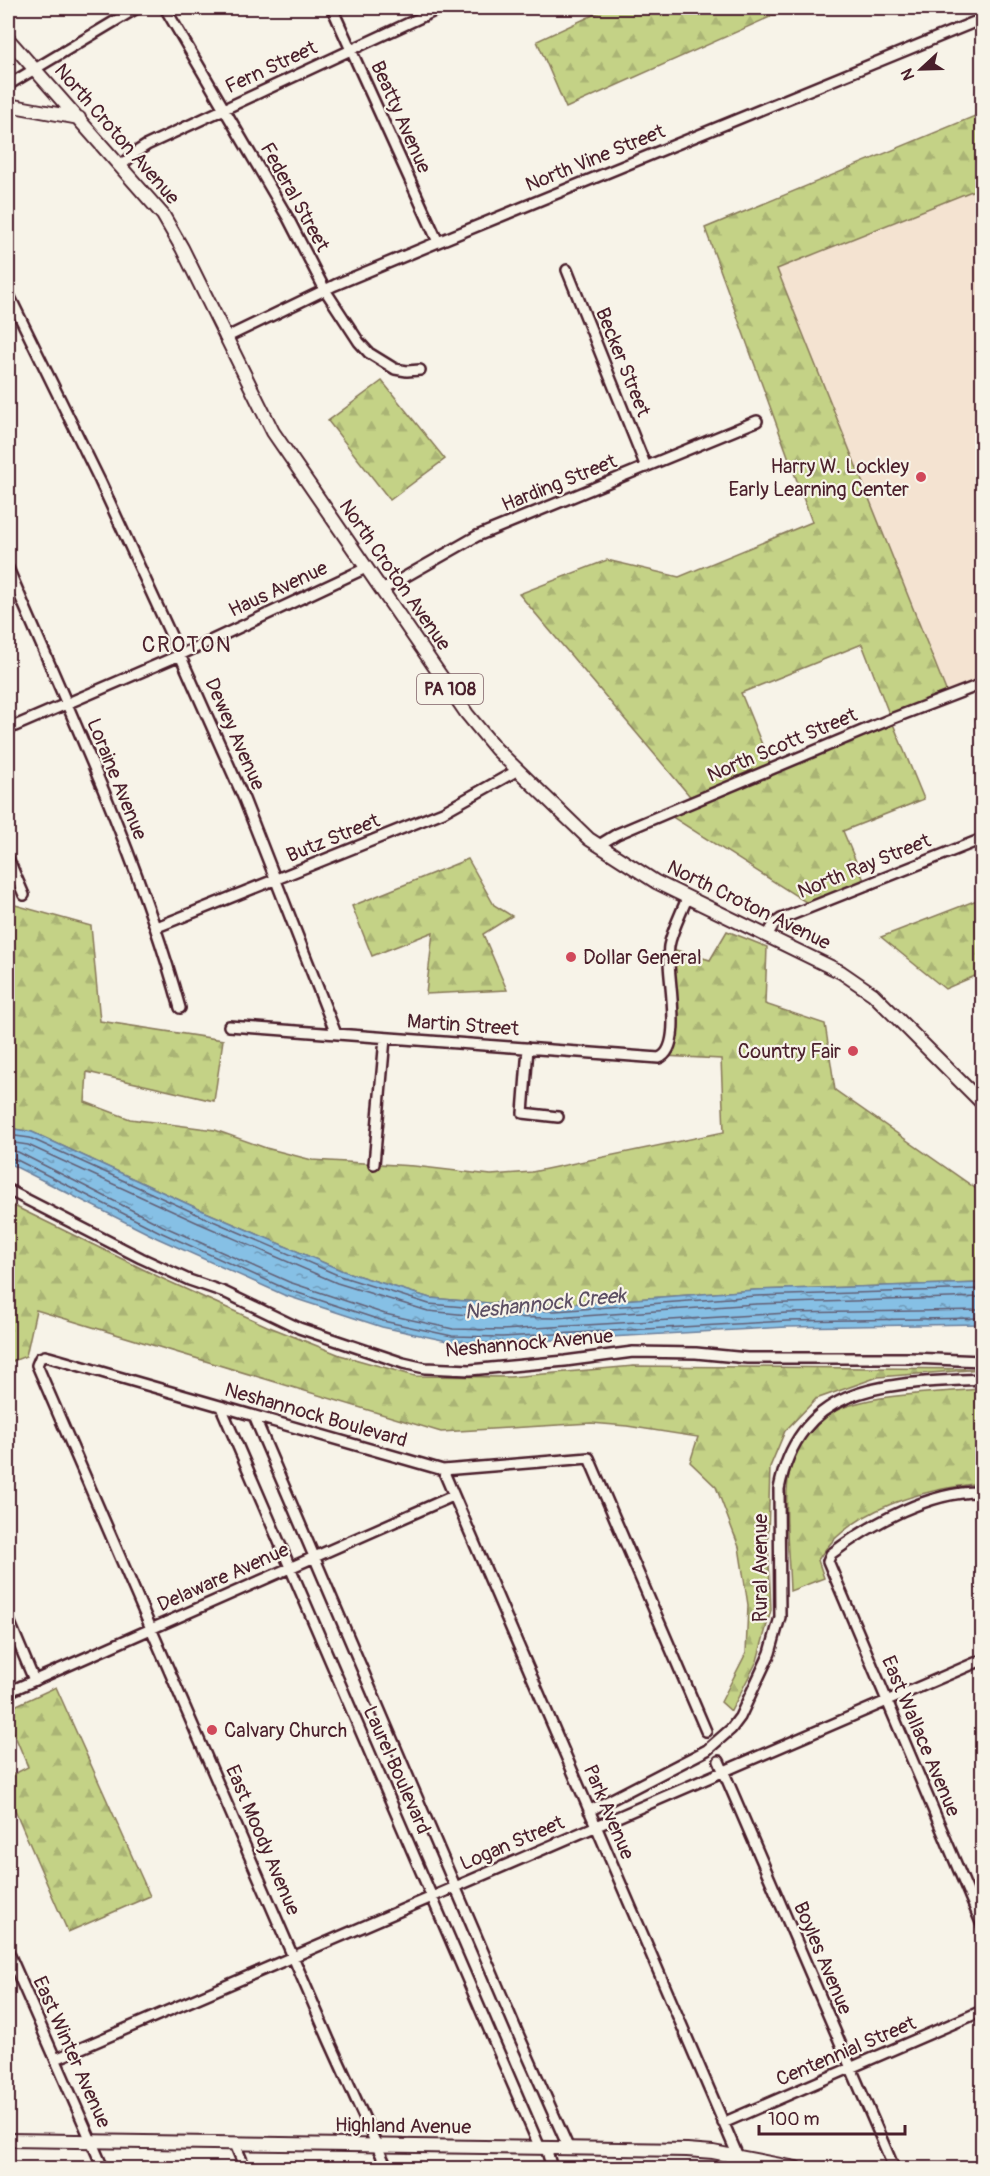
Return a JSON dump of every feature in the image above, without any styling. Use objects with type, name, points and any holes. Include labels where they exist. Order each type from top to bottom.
[{"type":"main road","name":"North Croton Avenue","points":[[8,39],[164,215],[273,432],[478,728],[589,839],[632,867],[687,898],[858,982],[873,994],[982,1103]]},
{"type":"main road","points":[[8,105],[79,118]]},
{"type":"main road","name":"Highland Avenue","points":[[8,2140],[687,2150],[741,2163],[796,2169]]},
{"type":"street","points":[[8,85],[137,8]]},
{"type":"street","name":"Federal Street","points":[[165,8],[288,218],[325,290],[359,342],[369,353],[395,369],[420,370]]},
{"type":"street","name":"Beatty Avenue","points":[[332,8],[438,242]]},
{"type":"street","name":"Fern Street","points":[[121,166],[147,145],[441,8]]},
{"type":"street","name":"North Vine Street","points":[[225,338],[325,290],[438,242],[982,19]]},
{"type":"street","name":"Becker Street","points":[[567,270],[646,467]]},
{"type":"street","name":"Dewey Avenue","points":[[8,293],[100,481],[244,799],[336,1034]]},
{"type":"street","name":"Harding Street","points":[[382,590],[477,537],[757,421]]},
{"type":"street","name":"Loraine Avenue","points":[[8,568],[102,782],[157,927],[180,1008]]},
{"type":"street","name":"Haus Avenue","points":[[8,729],[180,655],[366,568]]},
{"type":"street","name":"North Scott Street","points":[[599,845],[617,834],[683,806],[982,684]]},
{"type":"street","name":"Butz Street","points":[[157,927],[443,812],[518,770]]},
{"type":"street","name":"North Ray Street","points":[[767,936],[774,924],[781,919],[982,839]]},
{"type":"street","points":[[8,858],[24,895]]},
{"type":"street","name":"Martin Street","points":[[229,1026],[659,1058],[668,1052],[672,1028],[673,998],[668,960],[669,948],[687,898]]},
{"type":"street","points":[[374,1164],[385,1038]]},
{"type":"street","points":[[528,1048],[523,1113],[558,1117]]},
{"type":"street","name":"Neshannock Avenue","points":[[8,1190],[141,1258],[189,1280],[224,1292],[298,1328],[403,1363],[425,1368],[470,1370],[565,1362],[633,1352],[696,1353],[747,1358],[911,1358],[982,1361]]},
{"type":"street","name":"Neshannock Boulevard","points":[[38,1360],[45,1356],[49,1357],[443,1470],[589,1458],[706,1731]]},
{"type":"street","name":"East Moody Avenue","points":[[38,1360],[37,1365],[387,2169]]},
{"type":"street","name":"Rural Avenue","points":[[589,1811],[706,1750],[731,1730],[740,1717],[777,1635],[782,1604],[779,1489],[782,1470],[789,1453],[807,1426],[834,1403],[872,1389],[894,1385],[982,1379]]},
{"type":"street","name":"Laurel Boulevard","points":[[221,1407],[552,2169]]},
{"type":"street","name":"Laurel Boulevard","points":[[254,1416],[569,2149]]},
{"type":"street","name":"Park Avenue","points":[[443,1470],[741,2163]]},
{"type":"street","name":"East Wallace Avenue","points":[[982,1492],[921,1504],[880,1521],[834,1552],[828,1560],[828,1566],[982,1925]]},
{"type":"street","name":"Delaware Avenue","points":[[8,1692],[453,1496]]},
{"type":"street","points":[[8,1618],[34,1680]]},
{"type":"street","name":"Logan Street","points":[[56,2059],[982,1660]]},
{"type":"street","name":"Boyles Avenue","points":[[719,1761],[894,2169]]},
{"type":"street","name":"East Winter Avenue","points":[[8,1951],[103,2169]]},
{"type":"street","name":"Centennial Street","points":[[723,2122],[982,2011]]},
{"type":"street","points":[[235,2144],[245,2169]]},
{"type":"shaded area","name":"Harry W. Lockley Early Learning Center","points":[[982,187],[982,684],[949,698],[777,269]]},
{"type":"green space","points":[[608,8],[790,8],[566,108],[537,41]]},
{"type":"green space","points":[[982,113],[982,187],[777,269],[949,698],[891,719],[924,799],[843,831],[866,885],[812,906],[666,813],[694,801],[519,594],[607,560],[679,577],[812,522],[705,228]],"holes":[[[862,644],[891,719],[772,769],[741,693]]]},
{"type":"green space","points":[[382,381],[445,459],[390,500],[328,421]]},
{"type":"green space","points":[[468,859],[494,905],[512,916],[483,934],[507,990],[426,994],[433,932],[372,956],[352,906]]},
{"type":"green space","points":[[982,898],[982,973],[945,989],[881,937]]},
{"type":"green space","points":[[8,903],[91,926],[100,1021],[223,1040],[214,1101],[87,1072],[85,1102],[130,1119],[215,1130],[266,1148],[312,1160],[414,1166],[491,1175],[532,1172],[724,1132],[721,1059],[664,1056],[670,1047],[669,948],[710,960],[727,931],[767,947],[765,1004],[825,1024],[835,1090],[982,1193],[982,1283],[755,1290],[555,1305],[430,1298],[343,1271],[201,1210],[32,1132],[8,1128]]},
{"type":"green space","points":[[8,1203],[161,1278],[267,1326],[340,1355],[415,1376],[510,1377],[634,1366],[982,1369],[878,1377],[816,1399],[785,1431],[770,1467],[768,1538],[771,1610],[757,1661],[731,1711],[721,1702],[746,1653],[748,1605],[739,1547],[716,1487],[690,1462],[698,1437],[591,1423],[441,1432],[36,1310],[26,1356],[8,1363]]},
{"type":"green space","points":[[982,1389],[982,1483],[913,1496],[869,1514],[832,1542],[818,1560],[824,1578],[790,1591],[786,1516],[788,1480],[799,1447],[812,1429],[830,1414],[861,1402],[903,1395]]},
{"type":"green space","points":[[56,1687],[150,1896],[68,1932],[8,1794],[8,1777],[28,1767],[8,1719],[8,1709]]},
{"type":"water","points":[[8,1128],[32,1132],[201,1210],[343,1271],[430,1298],[555,1305],[755,1290],[982,1283],[982,1324],[787,1327],[502,1343],[452,1342],[382,1327],[284,1295],[157,1238],[8,1163]]},
{"type":"place","name":"Harry W. Lockley Early Learning Center","points":[[921,477]]},
{"type":"place","name":"Dollar General","points":[[571,957]]},
{"type":"place","name":"Country Fair","points":[[853,1051]]},
{"type":"place","name":"Calvary Church","points":[[212,1730]]},
{"type":"district","name":"CROTON","points":[[187,645]]},
{"type":"water label","name":"Neshannock Creek","points":[[545,1304]]}]
